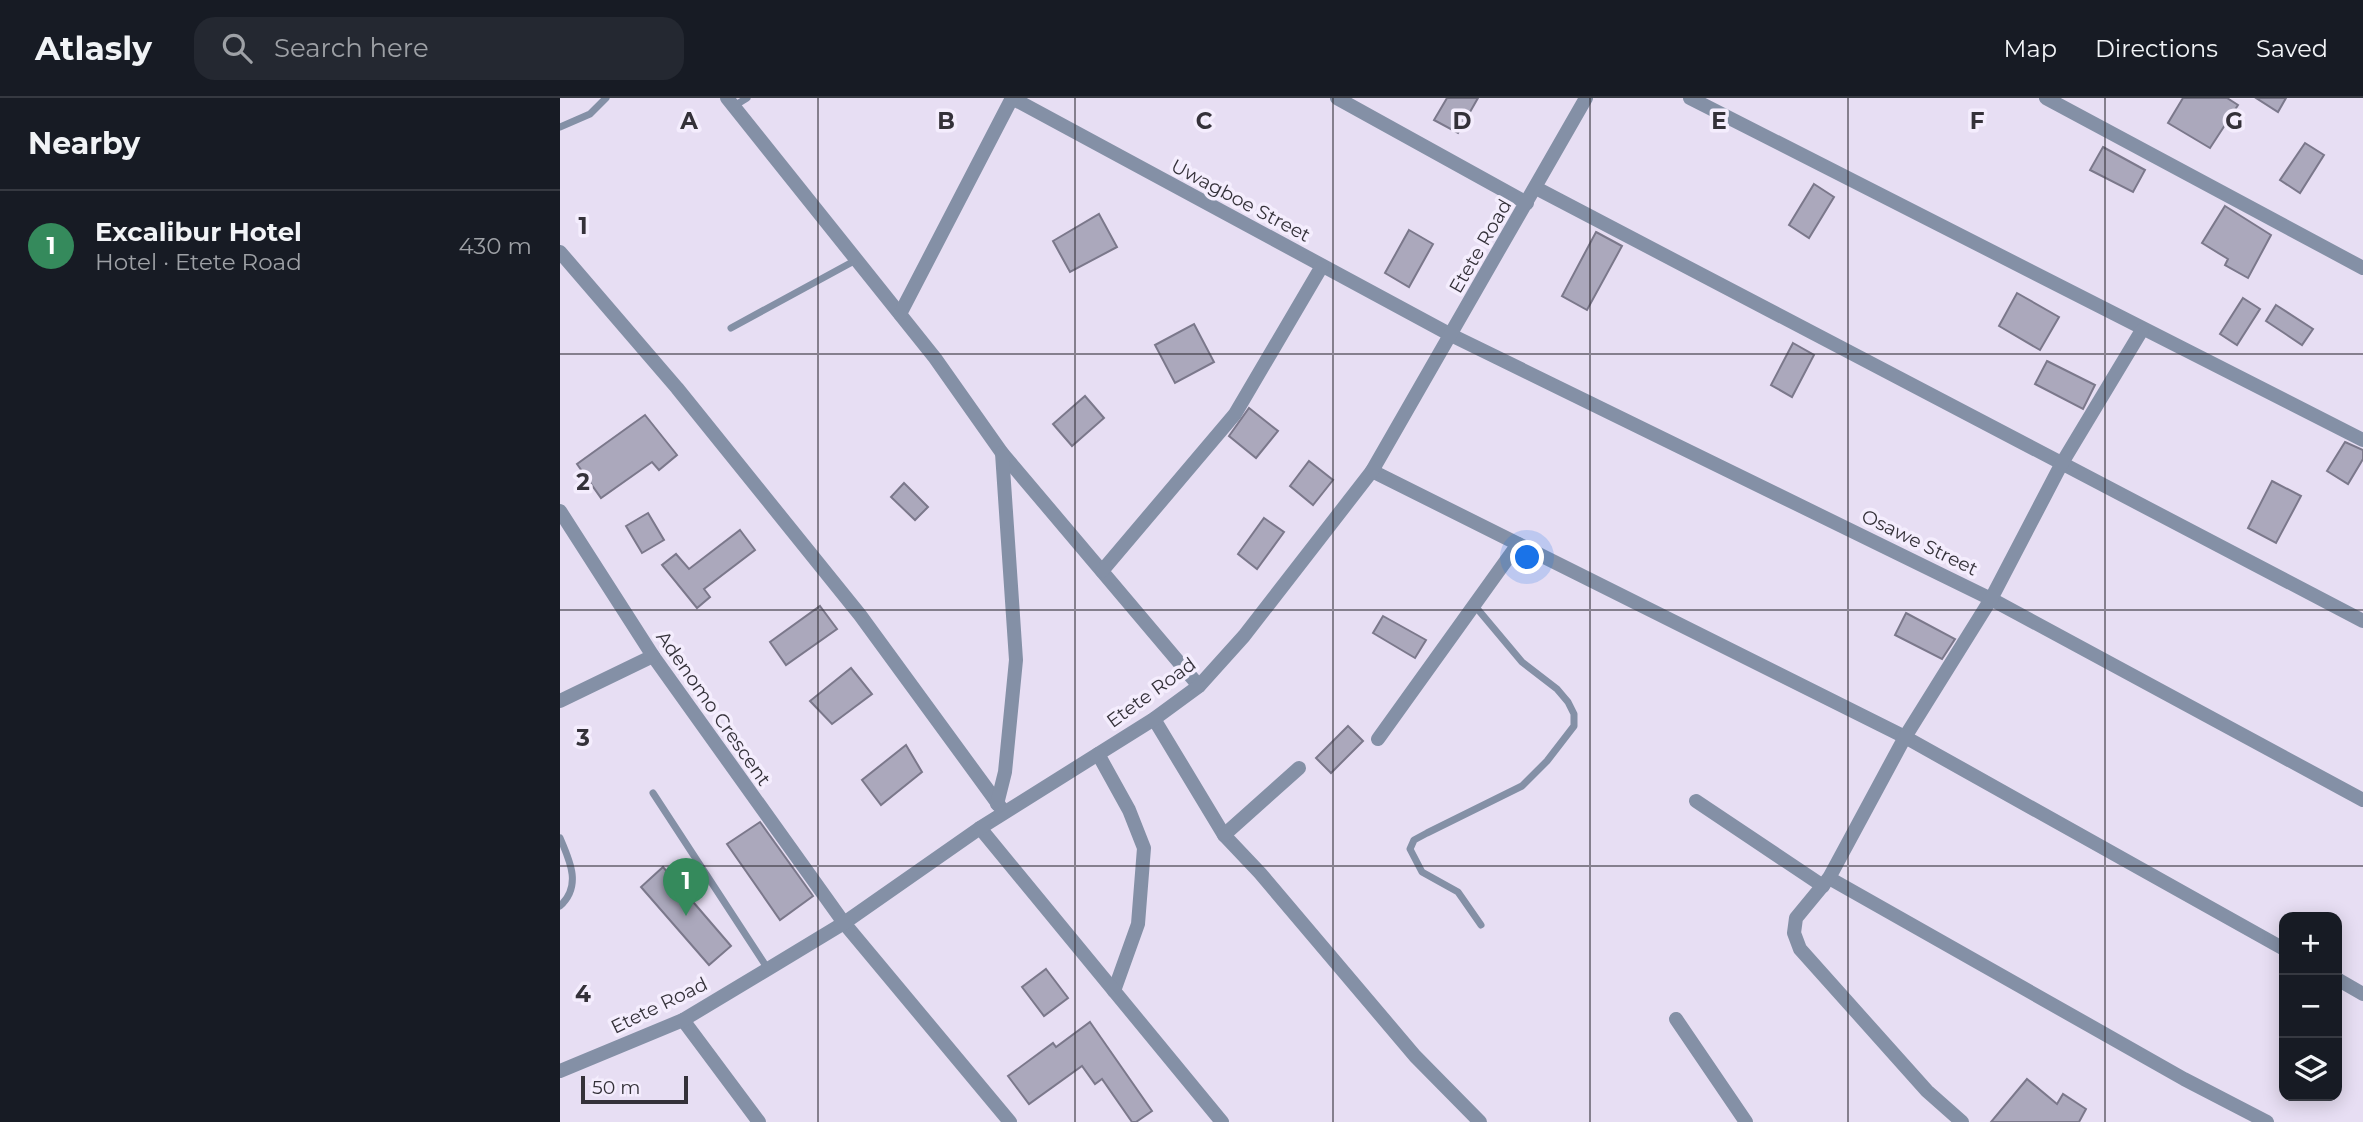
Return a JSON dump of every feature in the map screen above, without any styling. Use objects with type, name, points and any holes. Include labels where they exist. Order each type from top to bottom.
[{"type":"street","points":[[900,314],[1012,98]]},
{"type":"street","name":"Uwagboe Street","points":[[1012,98],[1451,335]]},
{"type":"street","points":[[1337,98],[1527,204]]},
{"type":"street","name":"Etete Road","points":[[562,1066],[683,1020],[844,923],[980,828],[1000,808],[1098,754],[1154,719],[1199,686],[1244,636],[1372,471],[1586,98]]},
{"type":"street","points":[[1690,98],[2363,440]]},
{"type":"street","points":[[2046,98],[2363,268]]},
{"type":"street","points":[[731,102],[900,314],[1002,453],[1199,686]]},
{"type":"street","points":[[1536,188],[2363,621]]},
{"type":"street","points":[[560,252],[677,388],[860,615],[1000,808]]},
{"type":"street","points":[[1102,571],[1236,414],[1322,266]]},
{"type":"street","points":[[1962,1122],[1927,1091],[1800,949],[1794,933],[1796,918],[1826,882],[1905,737],[1992,599],[2062,463],[2142,330]]},
{"type":"street","name":"Osawe Street","points":[[1451,335],[1992,599],[2363,800]]},
{"type":"street","points":[[1000,808],[1016,660],[1002,453]]},
{"type":"street","points":[[1372,471],[1905,737],[2279,946]]},
{"type":"street","name":"Adenomo Crescent","points":[[560,511],[653,656],[844,923],[1010,1122]]},
{"type":"street","points":[[1378,739],[1518,544]]},
{"type":"street","points":[[560,701],[653,656]]},
{"type":"street","points":[[1154,719],[1224,835],[1261,873],[1416,1056],[1480,1122]]},
{"type":"street","points":[[1098,754],[1129,810],[1144,848],[1138,924],[1114,991]]},
{"type":"street","points":[[1224,835],[1299,768]]},
{"type":"street","points":[[1696,801],[1826,882],[2267,1122]]},
{"type":"street","points":[[980,828],[1222,1122]]},
{"type":"street","points":[[2342,982],[2363,994]]},
{"type":"street","points":[[1676,1019],[1746,1122]]},
{"type":"street","points":[[683,1020],[759,1122]]},
{"type":"lane","points":[[560,127],[590,114],[606,98]]},
{"type":"lane","points":[[731,102],[747,98]]},
{"type":"lane","points":[[731,328],[856,260]]},
{"type":"lane","points":[[1474,605],[1522,662],[1557,689],[1574,714],[1574,726],[1542,768],[1522,786],[1414,840],[1410,849],[1412,859],[1422,872],[1458,892],[1480,925]]},
{"type":"lane","points":[[653,793],[768,969]]},
{"type":"lane","points":[[560,838],[572,864],[573,878],[571,892],[560,905]]},
{"type":"building","points":[[1447,98],[1478,98],[1458,133],[1434,120]]},
{"type":"building","points":[[2183,98],[2227,98],[2238,105],[2210,148],[2168,123]]},
{"type":"building","points":[[2256,98],[2286,98],[2278,112]]},
{"type":"building","points":[[2305,143],[2324,155],[2300,193],[2280,180]]},
{"type":"building","points":[[2103,147],[2145,170],[2133,192],[2090,170]]},
{"type":"building","points":[[1814,184],[1834,197],[1809,238],[1789,225]]},
{"type":"building","points":[[2225,206],[2271,235],[2248,278],[2225,265],[2228,259],[2202,243]]},
{"type":"building","points":[[1099,214],[1117,247],[1070,272],[1053,241]]},
{"type":"building","points":[[1409,230],[1433,244],[1409,287],[1385,273]]},
{"type":"building","points":[[1596,232],[1622,246],[1587,310],[1562,296]]},
{"type":"building","points":[[2017,293],[2059,317],[2040,350],[1999,326]]},
{"type":"building","points":[[2243,298],[2260,309],[2237,345],[2220,334]]},
{"type":"building","points":[[2276,305],[2313,329],[2302,345],[2266,321]]},
{"type":"building","points":[[1194,324],[1214,362],[1175,383],[1155,345]]},
{"type":"building","points":[[1793,343],[1814,355],[1792,397],[1771,385]]},
{"type":"building","points":[[2047,361],[2095,385],[2083,409],[2035,384]]},
{"type":"building","points":[[1085,396],[1104,418],[1072,446],[1053,424]]},
{"type":"building","points":[[1249,408],[1278,431],[1256,458],[1229,436]]},
{"type":"building","points":[[645,415],[677,455],[659,470],[652,462],[601,498],[577,464]]},
{"type":"building","points":[[2345,442],[2363,450],[2363,459],[2348,484],[2327,471]]},
{"type":"building","points":[[1309,461],[1333,480],[1313,505],[1290,486]]},
{"type":"building","points":[[2272,481],[2301,496],[2276,543],[2248,528]]},
{"type":"building","points":[[904,483],[928,507],[915,520],[891,497]]},
{"type":"building","points":[[648,513],[664,540],[642,553],[626,526]]},
{"type":"building","points":[[1264,518],[1284,532],[1257,569],[1238,554]]},
{"type":"building","points":[[740,530],[755,550],[704,589],[710,597],[697,608],[662,565],[676,554],[689,569]]},
{"type":"building","points":[[820,606],[837,629],[786,665],[770,642]]},
{"type":"building","points":[[1906,613],[1955,639],[1942,659],[1895,635]]},
{"type":"building","points":[[1383,616],[1426,640],[1415,658],[1373,633]]},
{"type":"building","points":[[851,668],[872,694],[832,724],[810,701]]},
{"type":"building","points":[[1348,726],[1363,741],[1331,773],[1316,758]]},
{"type":"building","points":[[906,745],[922,772],[881,805],[862,780]]},
{"type":"building","points":[[760,822],[813,896],[780,920],[727,844]]},
{"type":"building","points":[[663,867],[731,946],[709,965],[641,887]]},
{"type":"building","points":[[1046,969],[1068,998],[1044,1016],[1022,987]]},
{"type":"building","points":[[1090,1022],[1152,1111],[1136,1122],[1132,1122],[1102,1079],[1095,1084],[1082,1066],[1029,1104],[1008,1076],[1053,1043],[1056,1047]]},
{"type":"building","points":[[2027,1079],[2057,1104],[2063,1094],[2086,1109],[2079,1122],[1991,1122]]},
{"type":"place","name":"Excalibur Hotel","points":[[686,916]]}]
